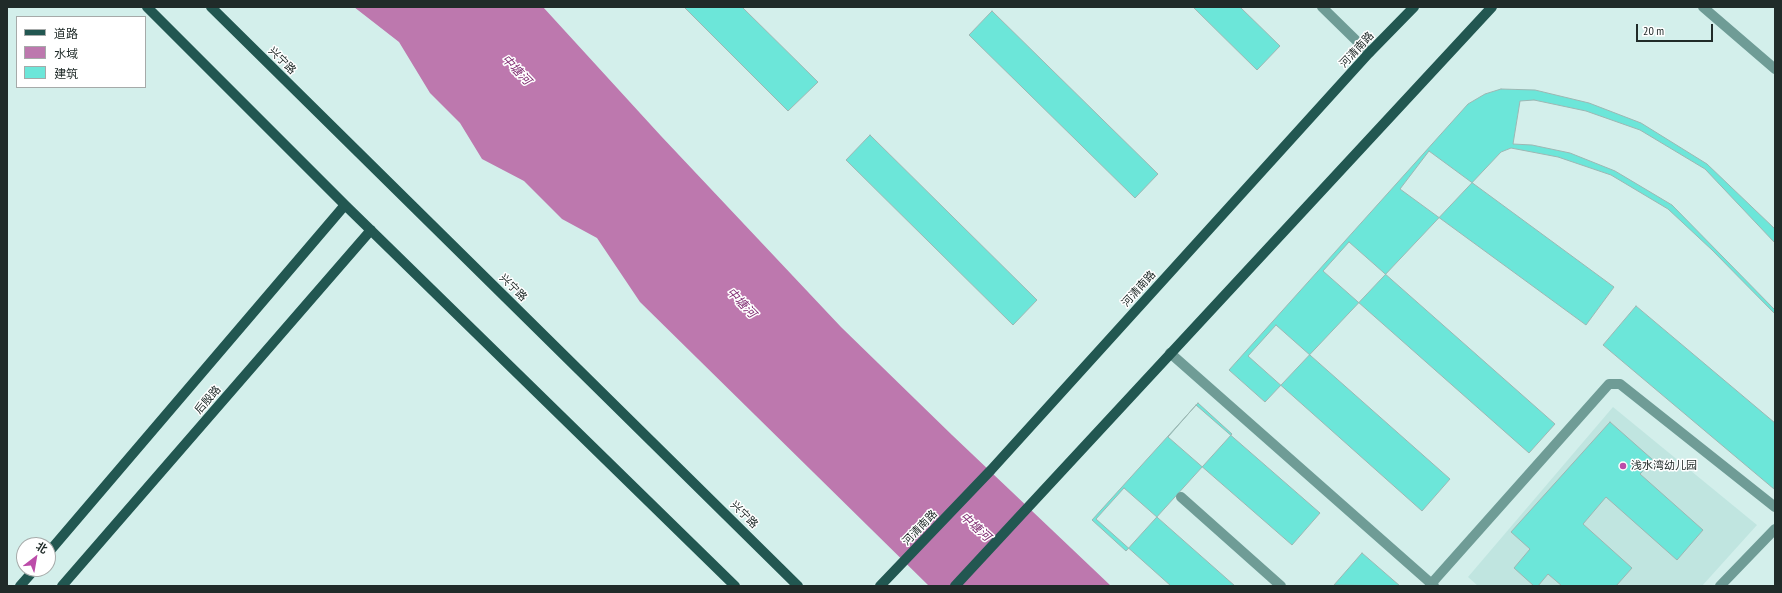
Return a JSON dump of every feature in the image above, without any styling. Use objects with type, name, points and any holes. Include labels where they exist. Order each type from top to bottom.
[{"type":"main road","points":[[147,7],[345,205],[735,586]]},
{"type":"main road","name":"兴宁路","points":[[211,7],[798,586]]},
{"type":"main road","name":"河清南路","points":[[880,586],[991,470],[1369,53],[1414,7]]},
{"type":"main road","points":[[955,585],[1492,7]]},
{"type":"main road","name":"后殷路","points":[[56,545],[345,205]]},
{"type":"main road","name":"后殷路","points":[[62,586],[371,230]]},
{"type":"main road","points":[[20,586],[28,577]]},
{"type":"street","points":[[1322,7],[1369,53]]},
{"type":"street","points":[[1703,7],[1775,69]]},
{"type":"street","points":[[1170,353],[1433,585],[1596,396],[1609,384],[1620,384],[1775,507]]},
{"type":"street","points":[[1181,497],[1281,586]]},
{"type":"street","points":[[1720,586],[1775,529]]},
{"type":"shaded area","name":"浅水湾幼儿园","points":[[1613,407],[1757,525],[1702,586],[1478,586],[1468,577]]},
{"type":"water","name":"中塘河","points":[[354,7],[543,7],[661,136],[841,327],[1111,586],[929,586],[640,302],[597,238],[562,219],[524,181],[482,159],[460,123],[430,93],[399,42]]},
{"type":"building","points":[[684,7],[742,7],[818,82],[788,111]]},
{"type":"building","points":[[1193,7],[1240,7],[1280,46],[1257,70]]},
{"type":"building","points":[[992,11],[1158,174],[1135,198],[969,35]]},
{"type":"building","points":[[1501,89],[1535,90],[1589,103],[1641,123],[1707,164],[1775,229],[1775,314],[1712,250],[1668,209],[1611,175],[1558,157],[1511,148],[1501,152],[1265,402],[1229,370],[1468,104],[1485,94]]},
{"type":"building","points":[[1534,100],[1586,111],[1640,130],[1705,169],[1775,243],[1775,310],[1672,205],[1615,171],[1570,153],[1532,145],[1513,144],[1520,101]]},
{"type":"building","points":[[870,135],[1037,300],[1013,325],[846,160]]},
{"type":"building","points":[[1429,151],[1614,287],[1586,325],[1400,189]]},
{"type":"building","points":[[1349,242],[1555,424],[1529,453],[1323,271]]},
{"type":"building","points":[[1636,306],[1775,423],[1774,489],[1603,345]]},
{"type":"building","points":[[1276,325],[1450,479],[1422,511],[1248,356]]},
{"type":"building","points":[[1198,403],[1232,434],[1126,551],[1092,520]]},
{"type":"building","points":[[1196,405],[1320,513],[1292,545],[1168,437]]},
{"type":"building","points":[[1610,422],[1653,460],[1640,474],[1703,530],[1677,560],[1606,497],[1583,524],[1632,568],[1616,586],[1562,586],[1548,574],[1538,586],[1534,586],[1514,568],[1530,549],[1511,532]]},
{"type":"building","points":[[1124,488],[1235,586],[1171,586],[1096,519]]},
{"type":"building","points":[[1362,553],[1400,586],[1334,585]]},
{"type":"place","name":"浅水湾幼儿园","points":[[1623,466]]}]
